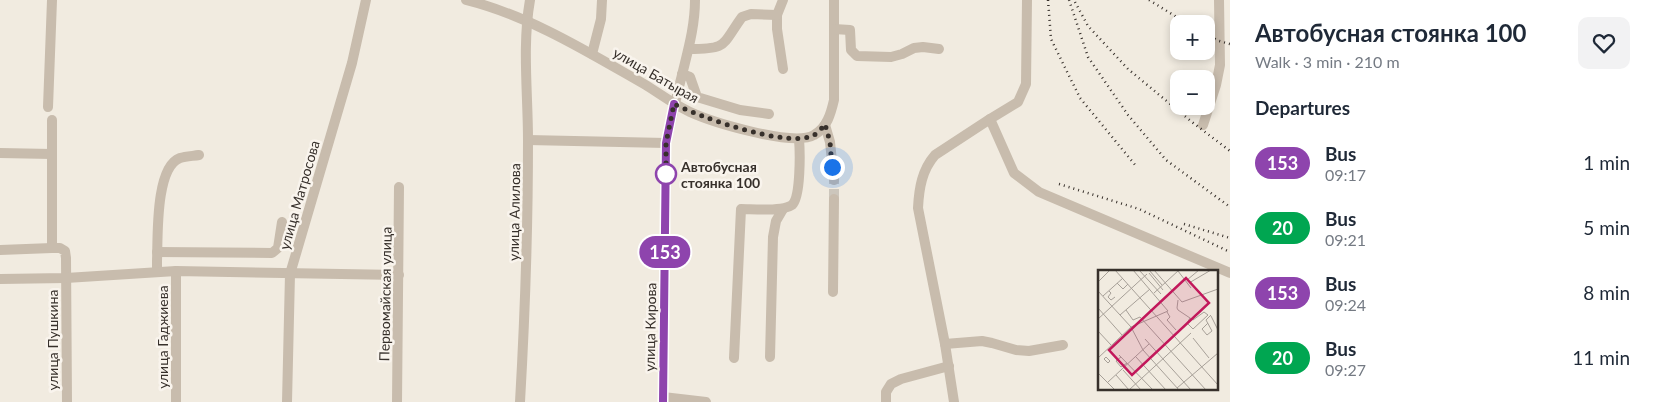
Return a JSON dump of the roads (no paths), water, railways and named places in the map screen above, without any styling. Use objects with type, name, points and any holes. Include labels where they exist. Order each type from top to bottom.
[{"type":"street","points":[[48,107],[52,0]]},
{"type":"street","name":"улица Матросова","points":[[287,402],[290,274],[352,63],[366,0]]},
{"type":"street","name":"улица Батырая","points":[[466,0],[487,5],[526,21],[592,54],[674,104],[691,112],[738,128],[784,138],[799,139]]},
{"type":"street","name":"улица Алилова","points":[[520,402],[527,269],[528,140],[526,21],[530,0]]},
{"type":"street","points":[[592,54],[601,19],[602,0]]},
{"type":"street","name":"улица Кирова","points":[[663,400],[666,143],[674,104],[689,50],[695,16],[695,0]]},
{"type":"street","points":[[783,0],[777,15],[783,69]]},
{"type":"street","points":[[734,358],[741,209],[783,208],[793,204],[796,197],[800,154],[799,139],[814,135],[825,124],[831,113],[834,100],[834,0]]},
{"type":"street","points":[[954,402],[945,344],[918,208],[919,188],[929,162],[935,155],[1018,102],[1026,84],[1027,0]]},
{"type":"street","points":[[1203,125],[1216,85],[1225,66],[1225,24],[1220,0]]},
{"type":"street","points":[[689,50],[712,49],[720,46],[728,39],[742,17],[751,14],[777,15]]},
{"type":"street","points":[[834,29],[850,30],[851,50],[857,56],[891,57],[923,46],[939,49]]},
{"type":"street","points":[[682,74],[690,77],[698,97],[740,110],[769,114]]},
{"type":"street","points":[[738,128],[740,110]]},
{"type":"street","points":[[990,119],[1014,173],[1039,192],[1230,273]]},
{"type":"street","points":[[0,250],[52,248],[52,120]]},
{"type":"street","points":[[825,124],[830,142],[834,180]]},
{"type":"street","points":[[528,140],[666,143]]},
{"type":"street","points":[[0,153],[52,154]]},
{"type":"street","points":[[158,272],[157,252],[161,190],[166,176],[170,167],[179,158],[200,156]]},
{"type":"street","name":"Первомайская улица","points":[[397,402],[399,187]]},
{"type":"street","points":[[832,292],[834,199]]},
{"type":"street","points":[[770,357],[773,237],[776,221],[783,208]]},
{"type":"street","points":[[157,252],[272,254],[278,248],[282,222]]},
{"type":"street","name":"улица Пушкина","points":[[52,248],[60,248],[64,251],[66,258],[66,402]]},
{"type":"street","points":[[0,279],[66,278],[176,271],[398,275]]},
{"type":"street","name":"улица Гаджиева","points":[[176,271],[176,402]]},
{"type":"street","points":[[945,344],[982,341],[992,342],[1016,350],[1029,351],[1063,345]]},
{"type":"street","points":[[886,402],[886,392],[890,384],[901,379],[949,366]]},
{"type":"street","points":[[663,400],[706,402]]},
{"type":"tunnel","points":[[834,180],[834,199]]},
{"type":"railway","points":[[1048,0],[1051,39],[1080,98],[1136,166]]},
{"type":"railway","points":[[1069,0],[1088,57],[1128,115],[1166,160],[1230,207]]},
{"type":"railway","points":[[1149,0],[1173,15]]},
{"type":"railway","points":[[1075,2],[1088,26],[1128,69],[1230,151]]},
{"type":"railway","points":[[1215,39],[1230,44]]},
{"type":"railway","points":[[1059,184],[1139,209],[1230,252]]},
{"type":"railway","points":[[1184,224],[1230,238]]},
{"type":"place","name":"Автобусная стоянка 100","points":[[666,174]]}]
